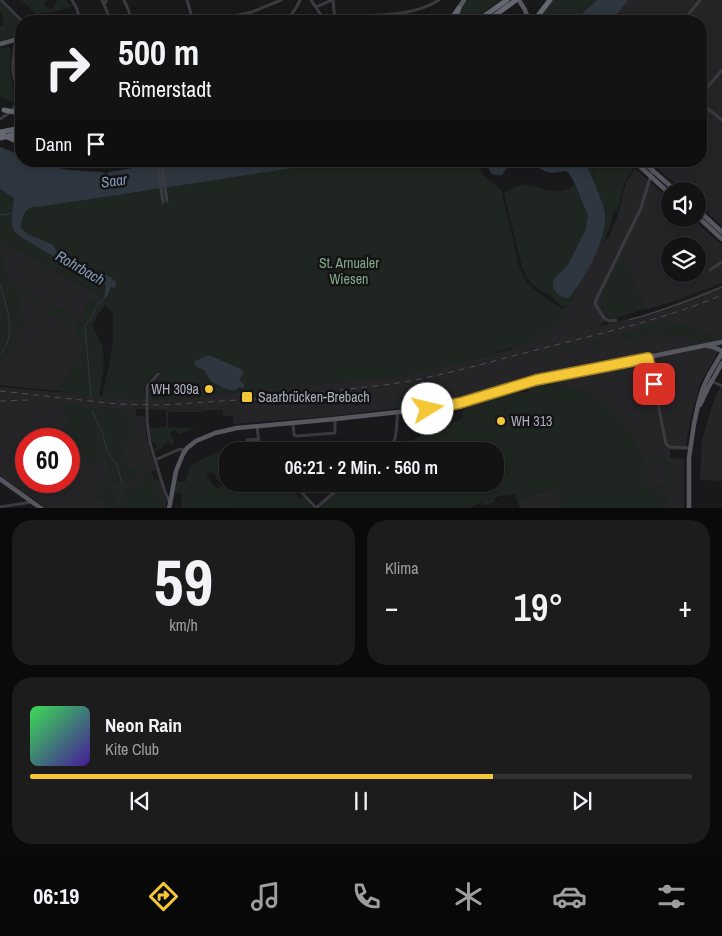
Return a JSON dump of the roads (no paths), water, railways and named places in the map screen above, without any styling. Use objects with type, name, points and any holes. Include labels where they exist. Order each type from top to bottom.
[{"type":"highway","points":[[486,15],[507,0]]},
{"type":"highway","points":[[496,15],[518,0]]},
{"type":"highway","points":[[539,15],[550,0]]},
{"type":"highway","points":[[454,15],[459,8]]},
{"type":"highway","points":[[2,110],[15,112]]},
{"type":"highway","points":[[0,133],[15,131]]},
{"type":"highway","points":[[0,138],[15,132]]},
{"type":"highway","points":[[0,133],[15,141]]},
{"type":"main road","points":[[457,15],[464,0]]},
{"type":"main road","points":[[518,0],[527,15]]},
{"type":"main road","points":[[2,43],[15,41]]},
{"type":"main road","points":[[641,167],[661,185]]},
{"type":"main road","points":[[649,167],[666,182]]},
{"type":"main road","points":[[706,217],[722,232]]},
{"type":"main road","points":[[706,224],[722,239]]},
{"type":"main road","points":[[169,508],[178,464],[185,450],[199,439],[215,433],[232,428],[335,419],[452,405],[536,380],[722,342]]},
{"type":"main road","points":[[689,508],[690,448],[696,413],[699,399],[722,352],[713,347],[705,346]]},
{"type":"main road","points":[[709,380],[722,363]]},
{"type":"main road","points":[[0,479],[42,508]]},
{"type":"street","points":[[1,0],[16,15]]},
{"type":"street","points":[[72,0],[78,15]]},
{"type":"street","points":[[102,0],[108,15]]},
{"type":"street","points":[[124,0],[130,15]]},
{"type":"street","points":[[188,0],[192,15]]},
{"type":"street","points":[[238,15],[281,0]]},
{"type":"street","points":[[291,15],[300,0]]},
{"type":"street","points":[[311,0],[321,15]]},
{"type":"street","points":[[316,7],[332,0],[334,15]]},
{"type":"street","points":[[383,15],[425,7],[439,0]]},
{"type":"street","points":[[688,15],[700,0]]},
{"type":"street","points":[[2,43],[14,46],[13,68],[15,77]]},
{"type":"street","points":[[707,88],[722,70]]},
{"type":"street","points":[[0,118],[12,110],[15,104]]},
{"type":"street","points":[[707,108],[722,120]]},
{"type":"street","points":[[158,167],[165,201],[162,167]]},
{"type":"street","points":[[616,320],[606,320],[595,304],[638,215],[653,167]]},
{"type":"street","points":[[710,270],[722,262]]},
{"type":"street","points":[[648,358],[666,444],[670,447],[690,448]]},
{"type":"street","points":[[158,374],[148,384],[146,389],[148,432],[151,449],[169,501]]},
{"type":"street","points":[[709,380],[722,386]]},
{"type":"street","points":[[394,442],[398,412]]},
{"type":"street","points":[[293,423],[294,435],[297,436],[335,433],[335,419]]},
{"type":"street","points":[[257,426],[259,442]]},
{"type":"street","points":[[247,440],[258,439]]},
{"type":"street","points":[[155,460],[180,449],[185,450]]},
{"type":"street","points":[[301,492],[316,508],[335,492]]},
{"type":"street","points":[[0,506],[32,502]]},
{"type":"water","points":[[597,0],[630,0],[627,1],[617,15],[581,15]]},
{"type":"water","name":"Saar","points":[[0,147],[15,153],[15,167],[55,167],[106,174],[139,167],[300,167],[31,207],[28,209],[22,220],[21,228],[27,234],[53,245],[58,254],[67,260],[91,272],[102,273],[115,281],[116,286],[114,288],[111,287],[104,299],[106,287],[104,282],[39,248],[17,234],[12,225],[14,198],[0,189]]},
{"type":"water","points":[[488,167],[508,167],[502,175],[495,175]]},
{"type":"water","points":[[537,167],[588,167],[604,206],[605,223],[599,245],[582,280],[569,298],[562,297],[556,293],[553,280],[569,263],[586,228],[588,216],[568,172],[547,172]]},
{"type":"water","points":[[209,355],[243,370],[240,380],[244,388],[239,387],[236,390],[229,390],[211,381],[204,370],[195,366],[195,361]]},
{"type":"waterway","points":[[0,215],[14,213]]},
{"type":"waterway","points":[[0,285],[8,312],[10,327],[7,344],[0,354]]},
{"type":"waterway","name":"Rohrbach","points":[[91,396],[85,326],[97,305],[104,298]]},
{"type":"waterway","name":"Rohrbach","points":[[92,411],[103,434],[107,452],[117,465],[122,484]]},
{"type":"tram line","points":[[629,320],[676,305],[722,287]]},
{"type":"railway","points":[[0,391],[117,404],[162,405],[268,398],[384,385],[443,374],[632,325],[677,312],[722,295]]},
{"type":"railway","points":[[0,401],[29,400]]},
{"type":"place","name":"WH 309a","points":[[209,389]]},
{"type":"place","name":"Saarbrücken-Brebach","points":[[247,397]]},
{"type":"place","name":"WH 313","points":[[501,421]]},
{"type":"park label","name":"St. Arnualer Wiesen","points":[[349,272]]}]
